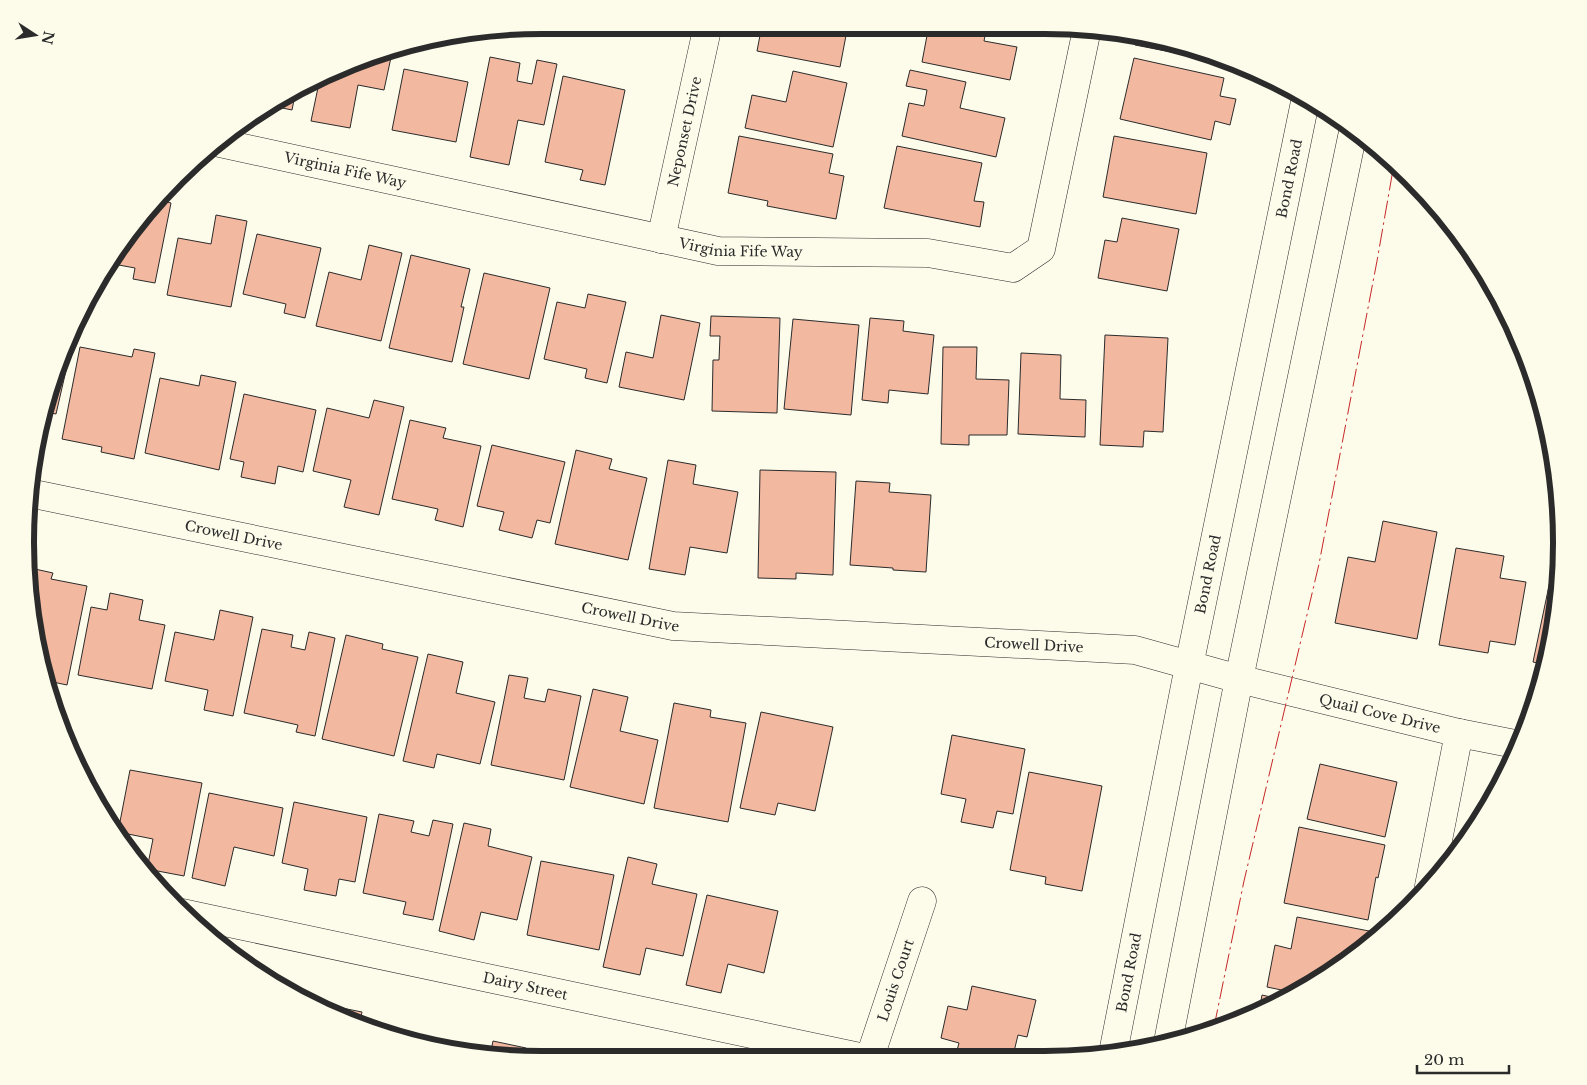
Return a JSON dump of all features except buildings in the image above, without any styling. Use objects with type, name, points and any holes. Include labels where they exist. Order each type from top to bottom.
[{"type":"street","name":"Neponset Drive","points":[[661,239],[706,34]]},
{"type":"street","name":"Virginia Fife Way","points":[[226,144],[718,251],[928,253],[1013,268],[1041,249],[1086,36]]},
{"type":"street","name":"Bond Road","points":[[1114,1046],[1189,666],[1304,105]]},
{"type":"street","points":[[1169,1035],[1239,679],[1351,137]]},
{"type":"street","name":"Crowell Drive","points":[[36,495],[673,626],[1135,650],[1239,679]]},
{"type":"street","name":"Quail Cove Drive","points":[[1239,679],[1459,734],[1512,744]]},
{"type":"street","points":[[1432,872],[1459,734]]},
{"type":"street","name":"Louis Court","points":[[872,1051],[922,901]]},
{"type":"street","name":"Dairy Street","points":[[198,916],[827,1051]]},
{"type":"power","points":[[1215,1021],[1244,881],[1319,564],[1393,172]]}]
